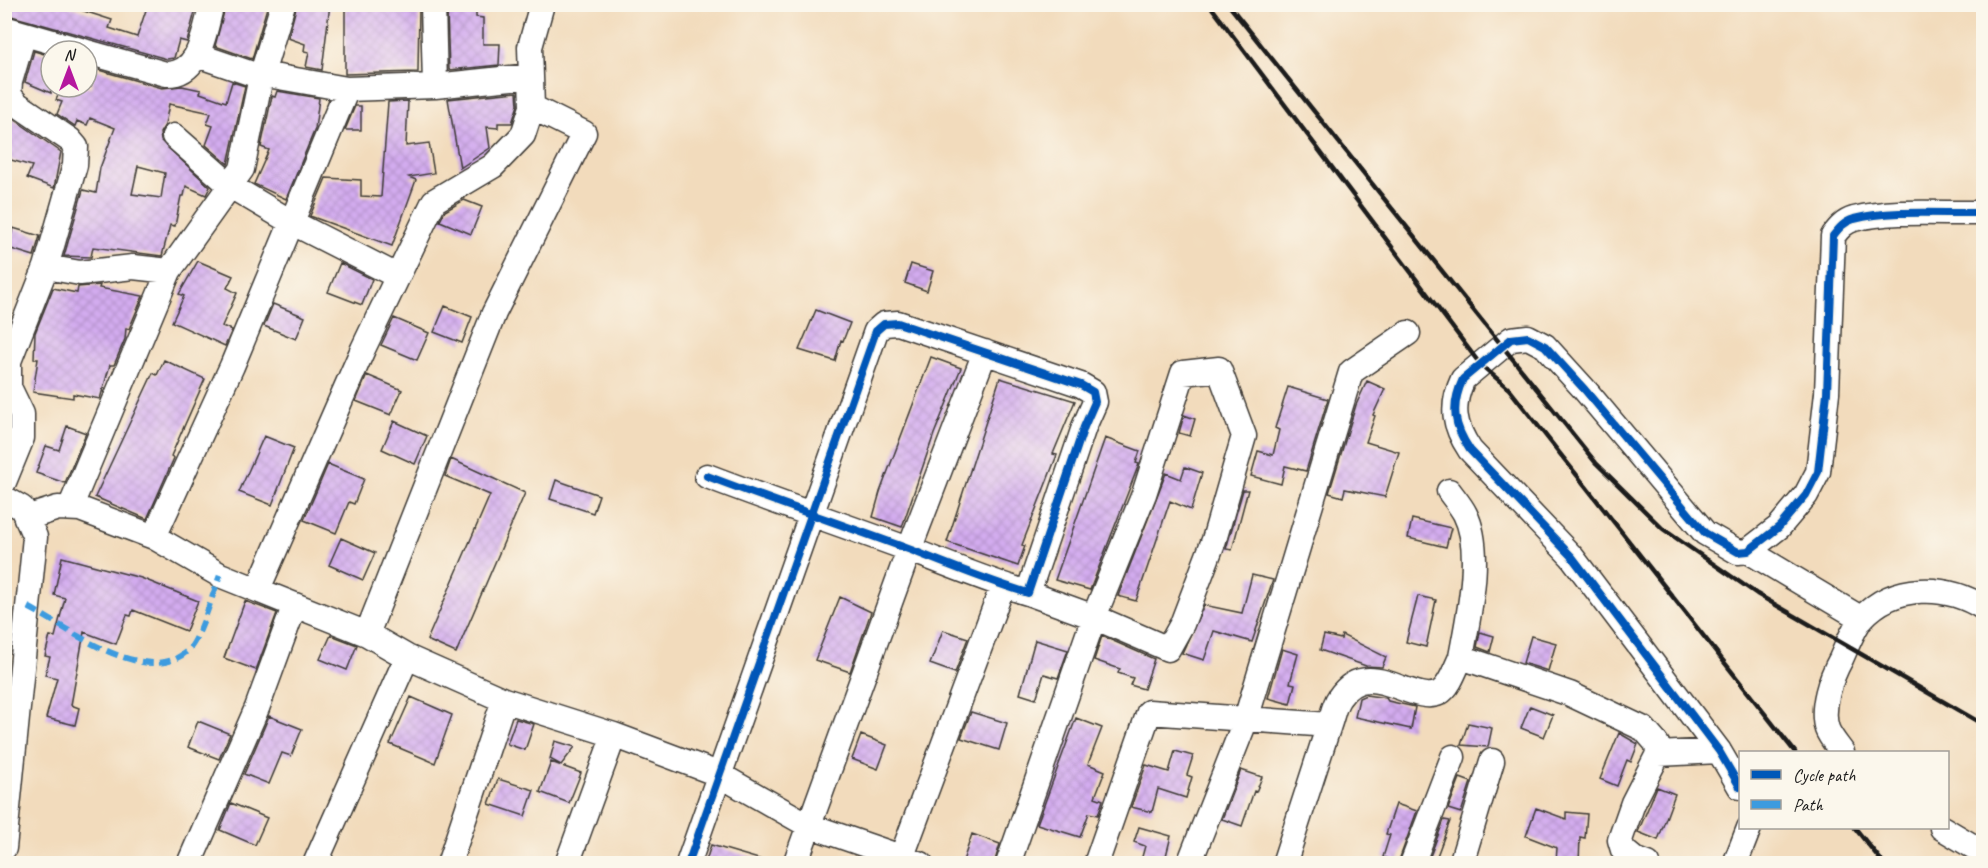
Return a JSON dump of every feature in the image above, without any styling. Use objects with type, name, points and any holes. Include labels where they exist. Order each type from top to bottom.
[{"type":"street","points":[[99,55],[177,75],[190,66],[197,55],[212,4]]},
{"type":"street","points":[[70,508],[169,271],[232,187],[242,169],[261,77],[283,4]]},
{"type":"street","points":[[433,4],[435,86]]},
{"type":"street","points":[[258,589],[397,276],[434,201],[493,166],[524,135],[532,107],[530,47],[542,4]]},
{"type":"street","points":[[4,482],[22,438],[22,414],[9,387],[9,361],[46,267],[75,165],[76,147],[39,117],[17,104],[9,95],[14,31],[43,39]]},
{"type":"street","points":[[197,55],[261,77],[273,76],[347,89],[435,86],[531,76]]},
{"type":"street","points":[[154,537],[232,366],[347,89]]},
{"type":"street","points":[[367,634],[494,313],[584,133],[532,107]]},
{"type":"street","points":[[174,136],[232,187],[291,222],[397,276]]},
{"type":"street","points":[[1739,785],[1719,751],[1572,557],[1470,450],[1459,433],[1454,415],[1454,402],[1462,379],[1511,339],[1528,337],[1545,346],[1705,533],[1738,552],[1748,551],[1779,527],[1806,495],[1818,472],[1827,393],[1833,236],[1840,226],[1853,219],[1894,215],[1983,213]]},
{"type":"street","points":[[46,267],[80,273],[133,267],[169,271]]},
{"type":"street","points":[[688,864],[718,774],[813,516],[876,331],[884,324],[898,323],[1081,385],[1093,392],[1095,402],[1084,427],[1028,593]]},
{"type":"street","points":[[1189,864],[1246,718],[1351,372],[1408,333]]},
{"type":"street","points":[[795,864],[909,550],[985,352]]},
{"type":"street","points":[[707,476],[1094,617],[1168,649],[1182,624],[1214,540],[1244,436],[1219,369],[1183,373],[1144,494],[1094,617],[1028,813],[1008,864]]},
{"type":"street","points":[[1284,864],[1339,698],[1365,680],[1386,681],[1428,695],[1440,693],[1448,684],[1461,657],[1471,606],[1473,565],[1466,514],[1449,491]]},
{"type":"street","points":[[4,498],[22,508],[35,537],[4,848]]},
{"type":"street","points":[[26,518],[58,507],[80,509],[154,537],[220,575],[258,589],[294,607],[367,634],[407,657],[504,700],[614,735],[718,774],[808,825],[907,861],[1003,585]]},
{"type":"street","points":[[1748,551],[1862,619]]},
{"type":"street","points":[[1841,751],[1826,729],[1826,702],[1836,668],[1862,619],[1887,599],[1910,591],[1945,591],[1983,608]]},
{"type":"street","points":[[189,864],[257,708],[294,607]]},
{"type":"street","points":[[315,864],[407,657]]},
{"type":"street","points":[[1461,657],[1529,679],[1644,729],[1657,744],[1658,754],[1633,803],[1620,840],[1623,850],[1634,859],[1648,864]]},
{"type":"street","points":[[449,864],[504,700]]},
{"type":"street","points":[[1096,864],[1149,712],[1329,725]]},
{"type":"street","points":[[567,864],[614,735]]},
{"type":"street","points":[[1658,754],[1719,751]]},
{"type":"street","points":[[1412,864],[1453,757]]},
{"type":"street","points":[[1461,864],[1492,761]]},
{"type":"street","points":[[1735,864],[1749,829]]},
{"type":"street","points":[[1944,829],[1983,853]]},
{"type":"building","points":[[4,4],[62,4],[112,20],[109,28],[137,37],[148,4],[197,4],[187,42],[179,40],[174,58],[167,59],[4,14]]},
{"type":"building","points":[[226,4],[268,4],[252,59],[215,46]]},
{"type":"building","points":[[297,4],[330,4],[322,70],[306,67],[309,52],[304,51],[305,44],[288,38]]},
{"type":"building","points":[[345,4],[419,6],[418,72],[345,74]]},
{"type":"building","points":[[450,4],[476,4],[476,17],[483,18],[483,44],[500,44],[499,65],[449,70],[447,10]]},
{"type":"building","points":[[34,51],[39,52],[39,88],[25,82]]},
{"type":"building","points":[[99,70],[162,88],[182,86],[201,90],[200,93],[226,102],[232,82],[245,86],[228,164],[206,145],[213,126],[207,124],[211,113],[169,104],[165,125],[160,133],[161,141],[210,187],[206,195],[186,186],[184,196],[181,196],[175,226],[170,225],[162,256],[93,247],[91,257],[64,256],[83,190],[96,193],[100,168],[115,128],[90,118],[87,125],[77,121],[75,126],[57,114],[62,102],[56,100],[99,99]],"holes":[[[138,166],[165,173],[161,198],[132,194]]]},
{"type":"building","points":[[277,91],[319,98],[315,129],[286,199],[254,184],[269,150],[261,147],[272,96],[275,97]]},
{"type":"building","points":[[517,92],[518,105],[512,123],[498,123],[498,128],[487,127],[490,148],[460,168],[448,99]]},
{"type":"building","points":[[408,101],[406,146],[429,143],[434,173],[409,177],[416,180],[392,246],[310,216],[326,178],[361,180],[361,196],[381,197],[388,102]]},
{"type":"building","points":[[355,106],[361,106],[361,130],[345,130]]},
{"type":"building","points":[[8,115],[61,152],[54,188],[27,178],[32,166],[4,158],[4,127]]},
{"type":"building","points":[[464,200],[482,207],[471,234],[440,221],[445,211]]},
{"type":"building","points":[[13,228],[40,236],[34,256],[8,248]]},
{"type":"building","points":[[198,261],[233,276],[227,288],[237,293],[222,326],[232,330],[225,346],[172,322],[184,296],[179,294]]},
{"type":"building","points":[[340,263],[372,279],[362,305],[328,292]]},
{"type":"building","points":[[911,264],[933,271],[927,291],[905,283]]},
{"type":"building","points":[[100,285],[99,288],[143,296],[129,329],[126,328],[125,339],[114,365],[110,365],[100,399],[73,394],[73,398],[33,392],[38,359],[34,359],[35,333],[53,288],[77,293],[78,287]]},
{"type":"building","points":[[273,304],[305,317],[296,339],[264,326]]},
{"type":"building","points":[[445,306],[472,317],[462,343],[434,332]]},
{"type":"building","points":[[816,310],[850,323],[843,341],[841,340],[835,361],[799,350]]},
{"type":"building","points":[[394,318],[429,333],[417,360],[381,345]]},
{"type":"building","points":[[931,357],[961,368],[934,434],[902,527],[873,517],[880,492]]},
{"type":"building","points":[[164,360],[205,379],[171,456],[174,458],[147,519],[95,497],[153,373],[157,375]]},
{"type":"building","points":[[367,375],[402,390],[391,415],[356,401]]},
{"type":"building","points":[[1000,378],[1075,401],[1053,454],[1057,455],[1022,545],[1025,546],[1018,566],[947,542]]},
{"type":"building","points":[[1367,381],[1385,389],[1373,415],[1375,416],[1366,442],[1399,452],[1385,497],[1345,489],[1343,497],[1329,493],[1356,405]]},
{"type":"building","points":[[1288,387],[1328,399],[1306,471],[1285,466],[1281,484],[1251,476],[1258,451],[1273,455],[1279,430],[1275,428]]},
{"type":"building","points":[[1184,415],[1195,419],[1190,436],[1179,433]]},
{"type":"building","points":[[394,421],[427,436],[415,464],[382,449]]},
{"type":"building","points":[[67,426],[86,433],[65,483],[36,473],[46,446],[59,450]]},
{"type":"building","points":[[264,436],[294,448],[272,505],[239,492]]},
{"type":"building","points":[[1105,438],[1140,451],[1136,463],[1139,464],[1090,590],[1055,580]]},
{"type":"building","points":[[451,459],[525,493],[456,653],[427,640],[490,495],[445,476]]},
{"type":"building","points":[[328,464],[364,479],[354,504],[349,502],[336,533],[304,520]]},
{"type":"building","points":[[1185,467],[1202,473],[1191,510],[1170,501],[1136,601],[1118,596],[1166,473],[1181,479]]},
{"type":"building","points":[[556,480],[599,495],[593,513],[550,499]]},
{"type":"building","points":[[1243,490],[1248,490],[1232,550],[1226,549]]},
{"type":"building","points":[[1412,519],[1451,528],[1446,547],[1408,538]]},
{"type":"building","points":[[341,538],[375,553],[363,580],[329,565]]},
{"type":"building","points":[[62,557],[141,578],[198,601],[186,631],[133,610],[131,616],[127,615],[116,644],[84,632],[71,705],[79,708],[75,725],[46,718],[57,678],[45,675],[50,657],[45,656],[50,636],[55,637],[65,598],[54,595]]},
{"type":"building","points":[[1252,575],[1273,580],[1252,642],[1214,631],[1204,660],[1182,653],[1204,605],[1242,613]]},
{"type":"building","points":[[1418,596],[1436,600],[1426,647],[1406,642]]},
{"type":"building","points":[[840,597],[871,612],[850,672],[815,660]]},
{"type":"building","points":[[245,601],[277,613],[256,670],[224,658]]},
{"type":"building","points":[[943,630],[968,638],[955,673],[930,664]]},
{"type":"building","points":[[1480,632],[1494,636],[1490,652],[1477,647]]},
{"type":"building","points":[[331,635],[357,645],[347,670],[320,659]]},
{"type":"building","points":[[1324,635],[1341,639],[1342,635],[1386,657],[1382,667],[1366,666],[1320,650]]},
{"type":"building","points":[[1102,636],[1154,659],[1144,689],[1130,685],[1133,678],[1118,673],[1120,669],[1094,660]]},
{"type":"building","points":[[1531,636],[1556,643],[1548,671],[1523,663]]},
{"type":"building","points":[[1035,640],[1068,650],[1058,678],[1044,674],[1036,699],[1020,694]]},
{"type":"building","points":[[1282,649],[1298,654],[1290,683],[1295,684],[1290,704],[1268,698]]},
{"type":"building","points":[[1366,695],[1386,698],[1388,701],[1415,707],[1411,729],[1355,717],[1359,698]]},
{"type":"building","points":[[411,697],[452,715],[435,763],[390,744]]},
{"type":"building","points":[[1530,706],[1553,715],[1544,737],[1521,728]]},
{"type":"building","points":[[971,712],[1007,723],[999,750],[961,738]]},
{"type":"building","points":[[269,716],[302,729],[291,756],[282,753],[269,784],[244,774]]},
{"type":"building","points":[[1076,718],[1102,728],[1088,764],[1105,771],[1095,797],[1103,800],[1098,815],[1089,813],[1080,837],[1037,824]]},
{"type":"building","points":[[516,719],[534,724],[525,750],[507,744]]},
{"type":"building","points":[[198,721],[230,734],[219,759],[188,747]]},
{"type":"building","points":[[1468,723],[1492,728],[1488,747],[1461,745]]},
{"type":"building","points":[[1619,733],[1638,744],[1631,762],[1627,760],[1617,786],[1600,779]]},
{"type":"building","points":[[861,735],[887,745],[878,769],[852,759]]},
{"type":"building","points":[[555,741],[575,747],[561,765],[550,759]]},
{"type":"building","points":[[1175,751],[1193,756],[1187,775],[1192,777],[1186,798],[1158,789],[1152,812],[1131,807],[1146,765],[1169,772]]},
{"type":"building","points":[[551,762],[581,773],[569,803],[540,792]]},
{"type":"building","points":[[1241,770],[1262,777],[1256,792],[1254,791],[1242,826],[1222,819]]},
{"type":"building","points":[[1460,778],[1471,782],[1461,813],[1448,809]]},
{"type":"building","points":[[498,779],[534,790],[525,816],[489,804]]},
{"type":"building","points":[[1657,787],[1675,794],[1658,840],[1638,832]]},
{"type":"building","points":[[231,803],[267,818],[255,845],[220,830]]},
{"type":"building","points":[[1396,804],[1417,811],[1398,863],[1383,857],[1390,835],[1386,834]]},
{"type":"building","points":[[1536,808],[1566,819],[1566,812],[1587,814],[1585,838],[1580,837],[1579,863],[1556,862],[1557,848],[1526,836]]},
{"type":"building","points":[[1444,820],[1450,821],[1434,864],[1427,864]]},
{"type":"building","points":[[1139,827],[1171,836],[1164,864],[1140,864],[1145,846],[1134,842]]},
{"type":"building","points":[[972,834],[1000,844],[994,864],[962,864]]},
{"type":"building","points":[[711,845],[762,860],[761,864],[706,861]]},
{"type":"railway","points":[[1209,4],[1480,364],[1509,389],[1794,751]]},
{"type":"railway","points":[[1228,4],[1596,463],[1663,529],[1757,594],[1984,725]]},
{"type":"railway","points":[[1856,829],[1884,864]]},
{"type":"marked path","points":[[28,607],[109,652],[131,660],[153,663],[173,660],[190,648],[194,642],[220,575]]},
{"type":"cycle path","points":[[1739,785],[1719,751],[1572,557],[1470,450],[1460,433],[1455,407],[1463,379],[1511,339],[1528,337],[1545,346],[1705,533],[1738,552],[1748,551],[1779,527],[1806,495],[1818,472],[1827,393],[1833,236],[1847,222],[1869,216],[1902,213],[1984,213]]},
{"type":"cycle path","points":[[688,864],[876,331],[884,324],[898,323],[1081,385],[1093,392],[1095,402],[1084,427],[1028,593],[983,578],[911,550],[860,532],[834,522],[809,513],[784,504],[758,495],[707,476]]}]
